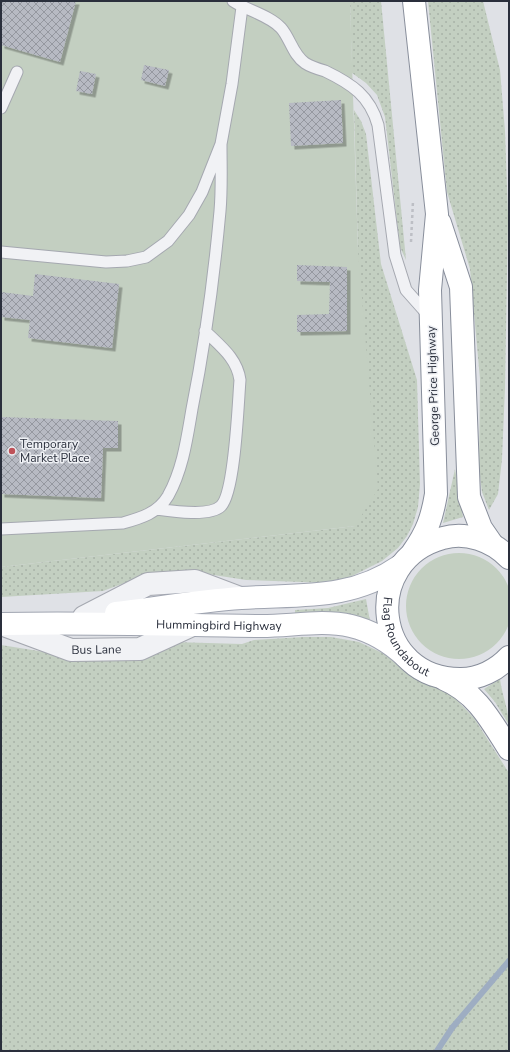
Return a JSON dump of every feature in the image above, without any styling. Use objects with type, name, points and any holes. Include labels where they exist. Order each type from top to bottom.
[{"type":"main road","name":"George Price Highway","points":[[406,559],[426,535],[436,494],[430,290],[437,214],[414,1]]},
{"type":"main road","name":"George Price Highway","points":[[437,214],[461,287],[469,497],[481,528],[492,544]]},
{"type":"main road","points":[[406,559],[423,545],[445,537],[469,537],[492,544],[509,558]]},
{"type":"main road","name":"Hummingbird Highway","points":[[24,624],[240,598],[280,598],[336,593],[375,581],[406,559]]},
{"type":"main road","name":"Flag Roundabout","points":[[406,559],[389,588],[387,613],[392,636],[406,657],[424,671],[452,679],[475,677],[496,668],[509,657]]},
{"type":"main road","name":"Hummingbird Highway","points":[[1,624],[273,626],[332,624],[350,626],[384,639],[406,657]]},
{"type":"main road","points":[[441,677],[459,686],[478,702],[496,726],[509,749]]},
{"type":"street","name":"Bus Lane","points":[[1,624],[71,650],[140,649],[190,626]]},
{"type":"lane","points":[[1,529],[123,523],[143,518],[157,509],[168,497],[183,458],[201,362],[220,210],[221,144],[232,84],[238,4],[272,21],[281,28],[297,54],[305,63],[349,85],[364,95],[374,110],[378,125],[395,255],[406,290],[431,318]]},
{"type":"lane","points":[[1,108],[17,72]]},
{"type":"lane","points":[[1,252],[106,262],[127,261],[146,256],[168,241],[189,215],[202,192],[221,144]]},
{"type":"lane","points":[[157,509],[180,512],[207,511],[220,508],[227,498],[232,475],[239,396],[239,368],[233,359],[205,330]]},
{"type":"path","points":[[410,248],[413,198]]},
{"type":"green space","points":[[1,1],[350,1],[358,251],[378,489],[355,526],[1,567]]},
{"type":"green space","points":[[350,1],[381,1],[406,260],[400,247],[385,117],[377,95],[366,83],[352,73]]},
{"type":"green space","points":[[428,1],[483,1],[500,70],[505,131],[508,216],[505,388],[502,459],[498,494],[489,510],[482,492],[479,469],[480,379],[470,269],[447,192]]},
{"type":"green space","points":[[354,110],[361,121],[366,134],[381,264],[417,380],[420,484],[418,507],[413,524],[407,536],[398,548],[382,561],[348,578],[327,583],[246,580],[201,573],[146,575],[103,591],[1,597],[1,567],[355,526],[358,251]]},
{"type":"green space","points":[[455,469],[463,517],[443,523]]},
{"type":"green space","points":[[459,553],[479,557],[497,568],[508,586],[512,606],[508,626],[497,644],[479,655],[459,659],[439,655],[421,644],[410,626],[406,606],[410,586],[421,568],[439,557]]},
{"type":"green space","points":[[366,599],[370,621],[333,613],[295,613],[295,610],[328,608]]},
{"type":"green space","points":[[331,637],[359,642],[393,658],[451,694],[474,718],[509,773],[509,1051],[1,1051],[1,645],[70,656],[173,642],[242,644],[254,640]]},
{"type":"green space","points":[[500,679],[509,725],[495,702],[484,689]]},
{"type":"building","points":[[1,1],[76,1],[60,62],[1,45]]},
{"type":"building","points":[[144,65],[169,70],[165,86],[141,80]]},
{"type":"building","points":[[80,71],[96,74],[92,94],[76,91]]},
{"type":"building","points":[[341,100],[343,143],[291,146],[289,103]]},
{"type":"building","points":[[297,265],[347,267],[347,331],[297,332],[297,315],[329,314],[330,282],[297,281]]},
{"type":"building","points":[[35,274],[119,284],[112,348],[28,338],[30,320],[1,317],[1,292],[33,296]]},
{"type":"building","points":[[1,417],[118,421],[118,448],[103,448],[101,498],[1,494]]},
{"type":"waterway","points":[[437,1051],[452,1028],[509,961]]},
{"type":"place","name":"Temporary Market Place","points":[[12,451]]}]
